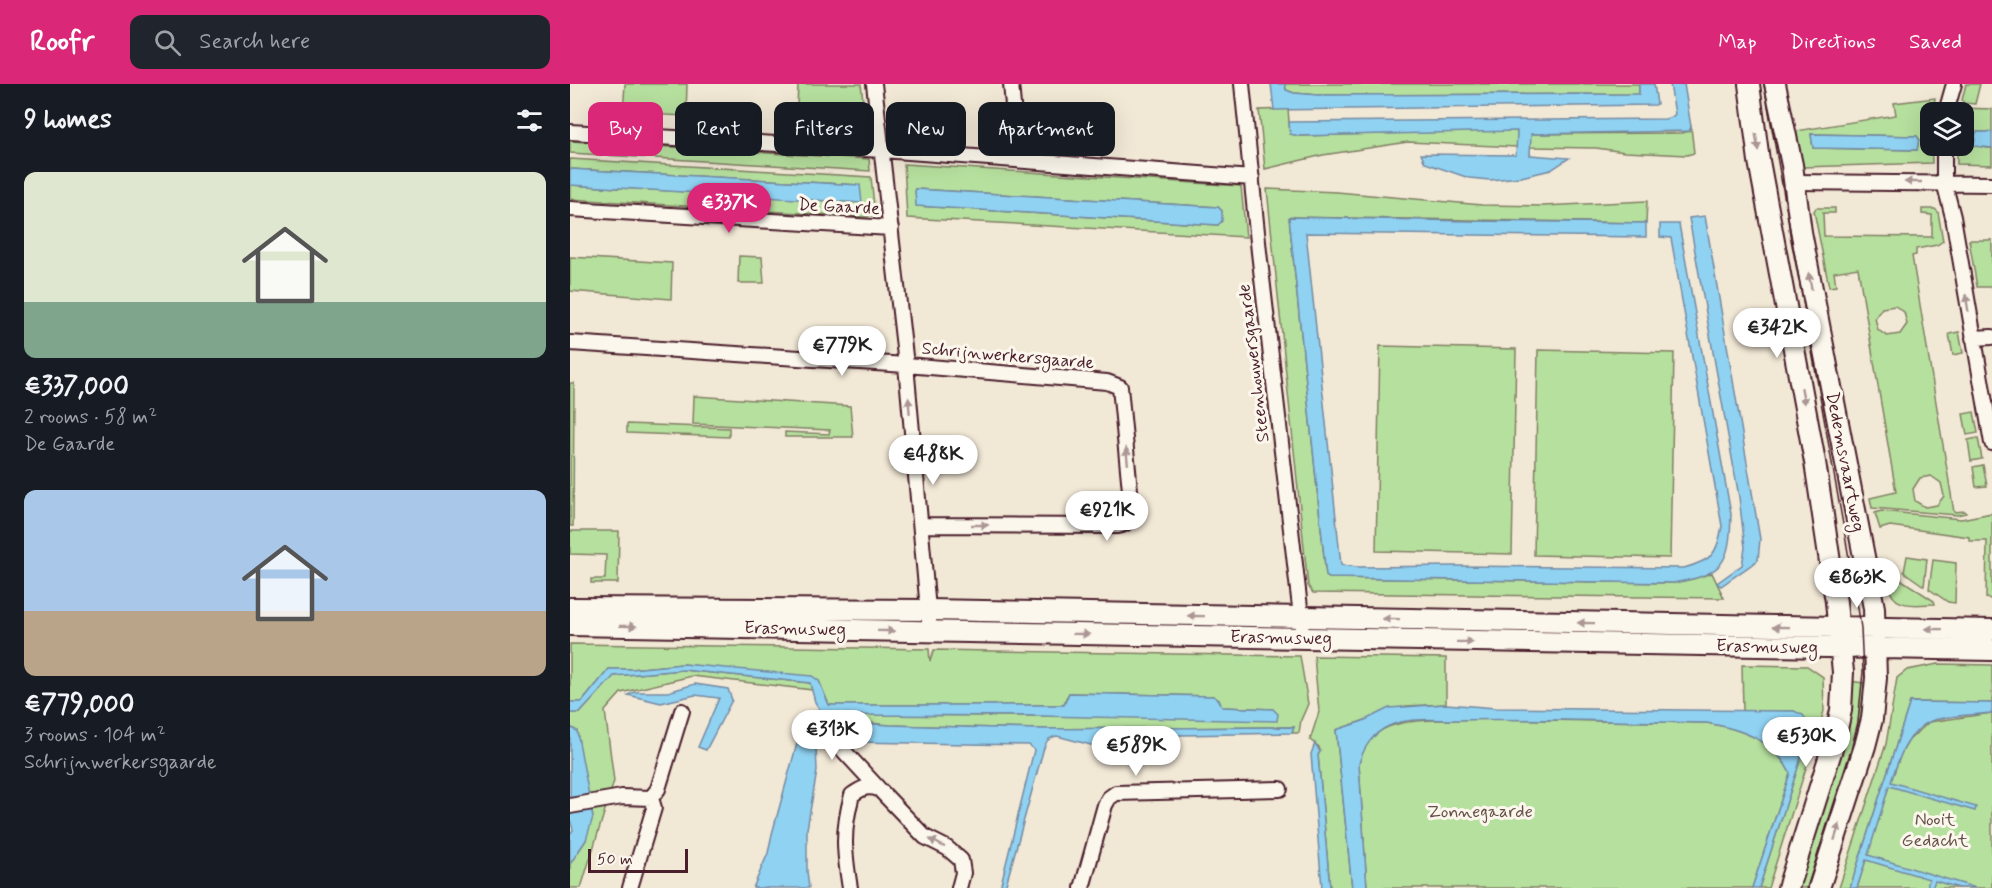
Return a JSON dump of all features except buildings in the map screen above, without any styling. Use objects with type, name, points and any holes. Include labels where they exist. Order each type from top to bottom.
[{"type":"main road","name":"Dedemsvaartweg","points":[[1749,84],[1760,161],[1815,462],[1839,628],[1843,678],[1841,710],[1835,739],[1788,888]]},
{"type":"main road","name":"Dedemsvaartweg","points":[[1775,84],[1795,183],[1801,232],[1874,608],[1876,678],[1872,719],[1819,888]]},
{"type":"main road","name":"Erasmusweg","points":[[570,608],[928,610],[1992,630]]},
{"type":"main road","name":"Erasmusweg","points":[[570,625],[1992,650]]},
{"type":"street","points":[[874,84],[906,365],[930,632]]},
{"type":"street","points":[[1011,84],[1018,159]]},
{"type":"street","name":"Steenhouwersgaarde","points":[[1242,84],[1303,639]]},
{"type":"street","points":[[1949,102],[1954,84]]},
{"type":"street","points":[[570,132],[1018,159],[1252,178]]},
{"type":"street","points":[[1944,156],[1944,182],[1953,217],[1992,443]]},
{"type":"street","points":[[1795,183],[1992,184]]},
{"type":"street","name":"De Gaarde","points":[[570,209],[891,228]]},
{"type":"street","points":[[1973,338],[1992,337]]},
{"type":"street","name":"Schrijnwerkersgaarde","points":[[570,343],[1107,381],[1120,387],[1132,511],[1131,518],[1126,524],[1118,526],[921,525]]},
{"type":"street","points":[[651,798],[658,789],[682,711]]},
{"type":"street","points":[[829,735],[925,837],[946,848],[961,860],[963,873],[959,888]]},
{"type":"street","points":[[850,888],[845,857],[844,825],[858,766]]},
{"type":"street","points":[[852,795],[865,787],[871,786],[879,789]]},
{"type":"street","points":[[1082,888],[1105,805],[1116,793],[1280,789]]},
{"type":"street","points":[[570,806],[622,797],[651,798]]},
{"type":"street","points":[[630,888],[654,808],[651,798]]},
{"type":"green space","points":[[625,84],[687,84],[686,102],[675,102],[675,115],[663,115],[663,102],[624,102]]},
{"type":"green space","points":[[798,84],[861,84],[863,102],[797,102]]},
{"type":"green space","points":[[1285,84],[1639,84],[1639,94],[1318,95],[1294,93],[1286,90]]},
{"type":"green space","points":[[1966,84],[1980,84],[1975,104],[1962,100]]},
{"type":"green space","points":[[1935,98],[1934,102],[1920,102],[1920,156],[1932,156],[1932,163],[1803,167],[1796,131],[1896,115],[1894,103]],"holes":[[[1811,134],[1917,136],[1919,139],[1917,150],[1813,148]]]},
{"type":"green space","points":[[1974,108],[1992,109],[1992,132],[1977,132],[1986,148],[1992,148],[1992,165],[1957,164],[1957,156],[1974,156]]},
{"type":"green space","points":[[1288,109],[1290,134],[1299,136],[1517,130],[1517,147],[1408,142],[1323,155],[1265,169],[1259,110]]},
{"type":"green space","points":[[1691,127],[1694,153],[1687,155],[1596,148],[1530,147],[1530,134],[1682,133],[1689,131]]},
{"type":"green space","points":[[570,141],[588,142],[588,154],[570,153]]},
{"type":"green space","points":[[663,147],[675,147],[675,156],[762,156],[762,153],[774,153],[774,156],[869,159],[870,171],[620,156],[663,156]]},
{"type":"green space","points":[[570,159],[871,177],[875,215],[866,217],[570,199],[570,185],[861,202],[859,185],[570,169]]},
{"type":"green space","points":[[904,164],[1241,186],[1246,237],[907,218]],"holes":[[[915,189],[1218,207],[1222,211],[1218,225],[917,206]]]},
{"type":"green space","points":[[1267,189],[1337,192],[1482,205],[1543,206],[1647,201],[1646,223],[1289,217],[1326,576],[1329,578],[1673,583],[1712,573],[1724,598],[1313,593],[1308,586]]},
{"type":"green space","points":[[1816,208],[1835,208],[1835,213],[1823,213],[1824,236],[1932,237],[1932,215],[1922,214],[1922,209],[1935,209],[1938,212],[1943,241],[1937,245],[1916,249],[1916,255],[1912,256],[1954,512],[1965,511],[1966,513],[1957,515],[1872,508],[1870,498],[1896,492],[1858,268],[1834,272],[1836,286],[1829,287],[1814,211]],"holes":[[[1895,306],[1904,312],[1907,324],[1900,334],[1887,336],[1878,330],[1875,318],[1882,308]],[[1931,476],[1941,483],[1944,496],[1937,505],[1925,507],[1915,501],[1913,489],[1920,478]]]},
{"type":"green space","points":[[1969,240],[1992,240],[1992,287],[1977,287]]},
{"type":"green space","points":[[739,256],[762,257],[764,283],[738,283]]},
{"type":"green space","points":[[570,257],[672,263],[671,299],[570,291]]},
{"type":"green space","points":[[1959,332],[1963,353],[1953,355],[1949,334]]},
{"type":"green space","points":[[1380,346],[1516,349],[1512,554],[1376,551]]},
{"type":"green space","points":[[1538,350],[1674,353],[1670,558],[1534,555]]},
{"type":"green space","points":[[570,383],[574,383],[573,526],[570,526]]},
{"type":"green space","points":[[694,396],[850,406],[853,437],[785,437],[785,432],[829,434],[830,430],[693,424]]},
{"type":"green space","points":[[1974,412],[1978,433],[1967,435],[1963,414]]},
{"type":"green space","points":[[627,424],[729,428],[729,437],[627,433]]},
{"type":"green space","points":[[1978,438],[1982,459],[1971,461],[1968,440]]},
{"type":"green space","points":[[1983,465],[1987,486],[1976,487],[1973,467]]},
{"type":"green space","points":[[1881,511],[1961,519],[1992,513],[1992,599],[1986,598],[1987,541],[1969,541],[1969,537],[1890,526],[1880,529],[1875,513]]},
{"type":"green space","points":[[570,531],[619,531],[618,583],[591,583],[591,579],[605,579],[606,555],[570,554]]},
{"type":"green space","points":[[1907,556],[1927,559],[1924,586],[1904,572]]},
{"type":"green space","points":[[1933,560],[1956,563],[1955,603],[1948,602],[1929,589]]},
{"type":"green space","points":[[1885,569],[1934,601],[1935,604],[1910,605],[1894,598]]},
{"type":"green space","points":[[570,644],[929,649],[930,661],[934,650],[1300,656],[1308,704],[1301,720],[1299,733],[1292,733],[1294,727],[1038,729],[889,725],[824,718],[821,712],[856,715],[1040,716],[1273,709],[1221,707],[1219,700],[1213,696],[1069,693],[1064,705],[829,705],[819,681],[683,664],[609,669],[582,702],[570,702]]},
{"type":"green space","points":[[1314,656],[1446,658],[1446,704],[1406,706],[1336,730],[1352,888],[1330,888],[1318,755],[1320,751],[1319,747],[1310,740],[1319,712]]},
{"type":"green space","points":[[1938,664],[1992,665],[1992,703],[1910,702],[1850,888],[1839,888],[1886,744],[1897,678],[1907,670]]},
{"type":"green space","points":[[1742,665],[1807,666],[1823,677],[1824,711],[1768,888],[1759,888],[1811,727],[1794,711],[1743,711]]},
{"type":"green space","points":[[683,670],[810,683],[813,690],[692,676],[621,693],[605,711],[614,781],[581,888],[570,888],[570,864],[586,840],[577,731],[570,727],[570,713],[580,713],[613,676]]},
{"type":"green space","points":[[1849,681],[1871,684],[1868,710],[1816,888],[1792,888]]},
{"type":"green space","name":"Nooit Gedacht","points":[[1992,713],[1992,888],[1857,888],[1889,786],[1909,740],[1929,722]]},
{"type":"green space","name":"Zonnegaarde","points":[[1493,719],[1707,723],[1744,733],[1766,744],[1775,752],[1790,773],[1752,888],[1367,888],[1359,764],[1371,739],[1390,726],[1414,721]]},
{"type":"water","points":[[1271,84],[1285,84],[1286,90],[1294,93],[1318,95],[1639,94],[1639,84],[1654,84],[1657,104],[1274,110]]},
{"type":"water","points":[[1670,84],[1684,84],[1691,127],[1689,131],[1531,134],[1530,155],[1569,158],[1551,170],[1521,177],[1490,180],[1469,178],[1425,163],[1421,154],[1516,155],[1517,131],[1299,136],[1290,134],[1289,122],[1665,119],[1675,114]]},
{"type":"water","points":[[1976,132],[1992,132],[1992,148],[1974,146]]},
{"type":"water","points":[[1811,134],[1917,136],[1919,139],[1917,150],[1813,148]]},
{"type":"water","points":[[570,169],[860,185],[862,203],[570,185]]},
{"type":"water","points":[[915,189],[1218,207],[1222,211],[1222,221],[1218,225],[916,206]]},
{"type":"water","points":[[1705,216],[1760,539],[1758,560],[1721,586],[1717,583],[1742,565],[1745,548],[1739,497],[1689,218]]},
{"type":"water","points":[[1289,217],[1646,223],[1646,237],[1306,233],[1341,565],[1358,567],[1684,568],[1712,555],[1718,544],[1722,526],[1671,238],[1660,237],[1660,224],[1679,224],[1731,514],[1729,545],[1720,564],[1703,576],[1673,583],[1329,578],[1326,576]]},
{"type":"water","points":[[683,664],[812,676],[819,681],[829,705],[1064,705],[1069,693],[1213,696],[1219,700],[1222,707],[1273,709],[1278,714],[1277,721],[856,715],[821,712],[815,702],[810,683],[683,670],[614,676],[580,713],[570,713],[570,702],[582,702],[609,669]]},
{"type":"water","points":[[695,684],[728,689],[732,700],[706,750],[698,747],[719,698],[695,695],[661,703],[628,695],[634,692],[668,692]]},
{"type":"water","points":[[1910,702],[1992,703],[1992,713],[1945,718],[1931,721],[1923,726],[1905,747],[1891,782],[1976,807],[1975,811],[1889,786],[1868,855],[1976,888],[1959,888],[1935,881],[1932,888],[1927,888],[1929,879],[1866,860],[1857,888],[1850,888]]},
{"type":"water","points":[[1446,704],[1496,708],[1794,711],[1803,715],[1811,727],[1759,888],[1752,888],[1790,773],[1775,752],[1756,738],[1707,723],[1413,720],[1397,723],[1383,729],[1374,737],[1363,752],[1359,764],[1367,888],[1352,888],[1336,730],[1363,721],[1389,708]]},
{"type":"water","points":[[815,722],[817,771],[807,829],[809,888],[753,888],[768,853],[801,729]]},
{"type":"water","points":[[847,722],[1038,729],[1294,727],[1292,733],[1126,736],[1125,754],[1057,736],[1049,739],[1043,751],[1005,888],[1000,888],[1034,750],[1029,745],[853,742],[846,728]]},
{"type":"water","points":[[570,727],[577,731],[593,817],[586,840],[570,864],[570,834],[573,830],[570,819]]},
{"type":"water","points":[[1315,743],[1320,752],[1318,755],[1330,888],[1322,888],[1311,754]]},
{"type":"tram line","points":[[1764,84],[1861,628],[1863,672],[1858,722],[1807,888]]}]
